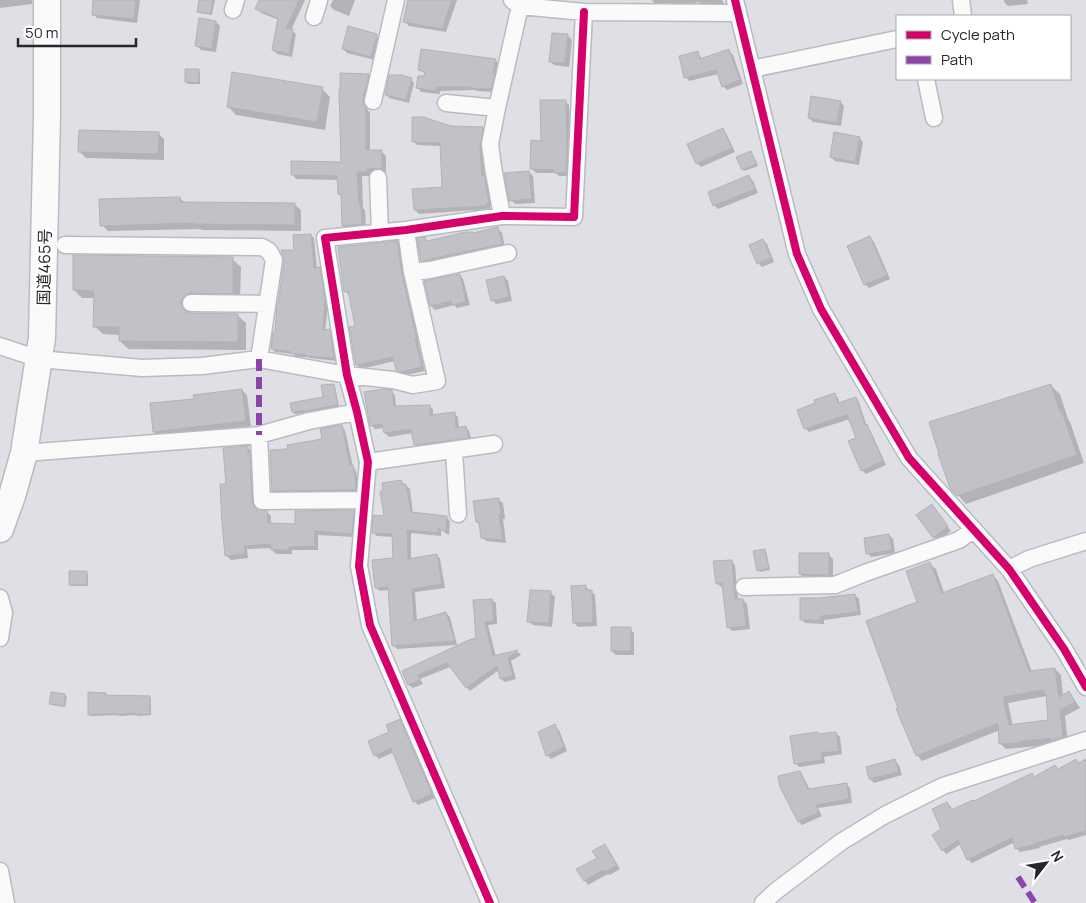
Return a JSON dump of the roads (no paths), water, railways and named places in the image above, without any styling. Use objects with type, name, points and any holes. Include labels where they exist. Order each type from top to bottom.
[{"type":"highway","name":"国道465号","points":[[0,529],[12,496],[24,453],[42,338],[47,125],[47,0]]},
{"type":"street","points":[[314,17],[319,0]]},
{"type":"street","points":[[373,101],[396,0]]},
{"type":"street","points":[[962,0],[963,15]]},
{"type":"street","points":[[502,216],[492,167],[490,144],[516,3],[584,12],[737,6],[797,254],[821,309],[909,458],[1008,569],[1064,649],[1086,687]]},
{"type":"street","points":[[490,903],[370,625],[359,566],[368,462],[346,374],[325,238],[406,230],[502,216],[574,217],[584,12]]},
{"type":"street","points":[[752,69],[896,39]]},
{"type":"street","points":[[926,80],[934,118]]},
{"type":"street","points":[[446,103],[496,108]]},
{"type":"street","points":[[378,178],[380,233]]},
{"type":"street","points":[[0,346],[39,359],[142,368],[202,366],[259,359],[393,380],[413,385],[437,381],[412,272],[406,230]]},
{"type":"street","points":[[65,245],[262,247],[269,251],[274,260],[259,359]]},
{"type":"street","points":[[412,272],[430,270],[508,252]]},
{"type":"street","points":[[191,303],[268,304]]},
{"type":"street","points":[[24,453],[259,436],[309,421],[357,412]]},
{"type":"street","points":[[259,436],[262,501],[365,500]]},
{"type":"street","points":[[368,462],[494,444]]},
{"type":"street","points":[[454,451],[458,514]]},
{"type":"street","points":[[744,587],[835,585],[960,540],[973,530]]},
{"type":"street","points":[[1008,569],[1029,559],[1086,541]]},
{"type":"street","points":[[0,598],[4,613],[0,638]]},
{"type":"street","points":[[763,903],[841,842],[885,815],[942,786],[1086,740]]},
{"type":"street","points":[[0,871],[6,903]]}]
